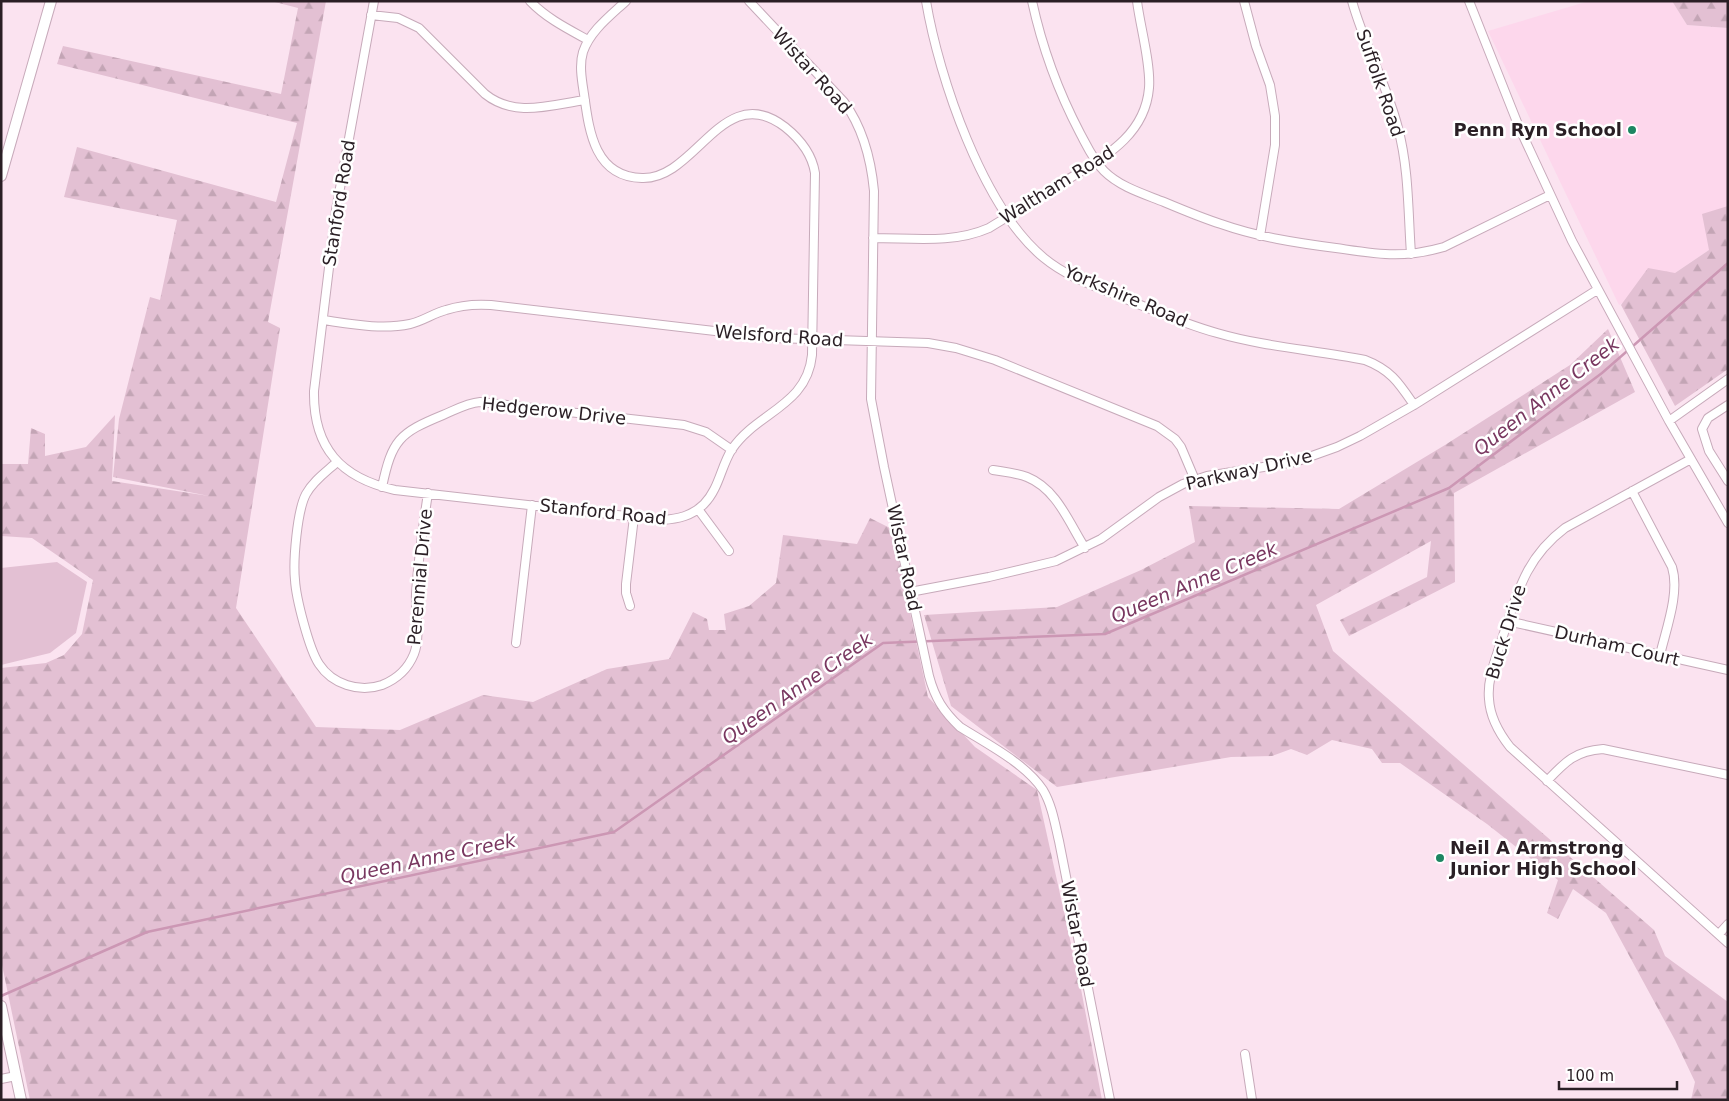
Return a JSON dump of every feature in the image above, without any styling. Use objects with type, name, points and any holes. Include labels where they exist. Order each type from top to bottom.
[{"type":"main road","points":[[1,176],[51,1]]},
{"type":"main road","points":[[1,1006],[21,1100]]},
{"type":"street","name":"Stanford Road","points":[[374,1],[336,210],[314,391],[314,406],[320,432],[337,462],[366,481],[395,490],[662,520],[677,519],[690,515],[707,501],[732,450],[752,428],[789,401],[802,386],[812,363],[815,173],[810,156],[790,131],[770,119],[749,115],[739,117],[719,127],[671,171],[657,176],[636,178],[618,172],[611,167],[598,154],[591,137],[581,72],[581,60],[588,40],[626,1]]},
{"type":"street","points":[[530,1],[537,9],[550,18],[588,40]]},
{"type":"street","name":"Wistar Road","points":[[748,1],[828,84],[852,114],[864,140],[872,171],[874,191],[871,387],[873,414],[932,689],[938,702],[960,727],[1025,770],[1034,779],[1047,799],[1059,841],[1110,1100]]},
{"type":"street","name":"Yorkshire Road","points":[[926,1],[936,51],[958,116],[986,179],[1007,217],[1037,253],[1064,272],[1082,281],[1183,322],[1217,333],[1274,345],[1365,360],[1380,366],[1398,382],[1414,405]]},
{"type":"street","points":[[1032,1],[1037,25],[1061,92],[1074,121],[1097,163],[1113,179],[1142,193],[1221,224],[1260,236],[1299,244],[1382,255],[1411,254],[1444,247],[1550,196]]},
{"type":"street","name":"Waltham Road","points":[[873,238],[939,239],[968,236],[989,228],[1097,163],[1122,143],[1132,133],[1144,113],[1150,82],[1136,1]]},
{"type":"street","points":[[1244,1],[1256,46],[1270,85],[1275,116],[1276,145],[1260,236]]},
{"type":"street","name":"Suffolk Road","points":[[1352,1],[1370,54],[1387,92],[1398,129],[1404,157],[1411,254]]},
{"type":"street","points":[[1469,1],[1508,100],[1550,196],[1597,290],[1690,459],[1728,523]]},
{"type":"street","points":[[371,14],[398,18],[419,28],[485,94],[497,103],[507,107],[528,109],[585,100]]},
{"type":"street","name":"Parkway Drive","points":[[910,592],[1056,561],[1101,539],[1159,497],[1182,484],[1236,470],[1295,462],[1325,452],[1360,436],[1414,405],[1597,290]]},
{"type":"street","name":"Welsford Road","points":[[323,320],[370,326],[397,326],[423,320],[445,310],[463,306],[491,305],[774,338],[928,343],[956,348],[977,354],[1157,426],[1175,439],[1181,447],[1195,480]]},
{"type":"street","points":[[1669,421],[1728,379]]},
{"type":"street","name":"Hedgerow Drive","points":[[382,487],[391,453],[402,437],[412,428],[456,409],[480,402],[684,425],[706,432],[732,450]]},
{"type":"street","points":[[1728,405],[1708,418],[1702,429],[1709,451],[1728,481]]},
{"type":"street","name":"Buck Drive","points":[[1690,459],[1565,528],[1541,549],[1524,576],[1507,621],[1491,677],[1488,697],[1494,721],[1502,738],[1510,747],[1728,943]]},
{"type":"street","name":"Perennial Drive","points":[[337,462],[310,487],[304,500],[300,513],[294,570],[296,591],[313,652],[318,662],[329,675],[349,686],[371,688],[388,683],[401,673],[414,654],[417,638],[416,591],[428,493]]},
{"type":"street","points":[[993,470],[1026,476],[1043,486],[1058,502],[1085,548]]},
{"type":"street","points":[[1632,491],[1674,574],[1674,591],[1660,655]]},
{"type":"street","points":[[516,643],[532,505]]},
{"type":"street","points":[[698,509],[729,551]]},
{"type":"street","points":[[630,606],[626,593],[626,584],[634,517]]},
{"type":"street","name":"Durham Court","points":[[1507,621],[1728,670]]},
{"type":"street","points":[[1547,781],[1570,758],[1592,750],[1603,749],[1728,775]]},
{"type":"street","points":[[1719,934],[1728,924]]},
{"type":"street","points":[[1245,1054],[1252,1100]]},
{"type":"street","points":[[1,1079],[16,1076]]},
{"type":"shaded area","name":"Penn Ryn School","points":[[1589,1],[1672,1],[1687,25],[1728,28],[1728,228],[1709,250],[1675,273],[1619,305],[1488,31]]},
{"type":"green space","points":[[271,1],[326,1],[268,322],[280,328],[236,608],[316,727],[400,730],[483,695],[533,702],[607,669],[669,659],[693,612],[707,619],[709,630],[726,630],[724,614],[749,606],[776,583],[783,535],[857,544],[870,518],[892,529],[928,697],[975,747],[1037,790],[1081,989],[1102,1100],[30,1100],[1,960],[1,668],[46,663],[64,655],[82,634],[93,580],[32,538],[1,536],[1,464],[28,464],[31,428],[45,434],[45,456],[86,447],[115,415],[112,481],[209,496],[113,477],[119,419],[150,297],[160,300],[177,220],[64,197],[77,147],[276,202],[297,123],[57,64],[63,46],[281,94],[298,8]]},
{"type":"green space","points":[[1672,1],[1728,1],[1728,28],[1687,25]]},
{"type":"green space","points":[[1728,206],[1728,369],[1675,406],[1621,305],[1648,268],[1675,273],[1709,250],[1702,214]]},
{"type":"green space","points":[[1608,329],[1635,392],[1454,493],[1455,582],[1349,636],[1340,620],[1427,577],[1431,541],[1316,605],[1333,651],[1654,930],[1665,956],[1728,1002],[1728,1100],[1691,1100],[1695,1082],[1675,1040],[1606,913],[1573,889],[1558,919],[1547,913],[1558,880],[1487,824],[1400,763],[1382,763],[1372,749],[1332,740],[1307,755],[1291,749],[1272,756],[1231,757],[1057,787],[951,706],[924,615],[1057,607],[1141,570],[1195,542],[1189,506],[1339,509],[1445,445],[1570,365]]},
{"type":"green space","points":[[57,562],[87,582],[76,633],[50,653],[1,665],[1,568]]},
{"type":"waterway","name":"Queen Anne Creek","points":[[1,996],[147,932],[614,832],[883,643],[1105,634],[1449,488],[1602,373],[1728,263]]},
{"type":"place","name":"Penn Ryn School","points":[[1632,130]]},
{"type":"place","name":"Neil A Armstrong Junior High School","points":[[1440,858]]}]
